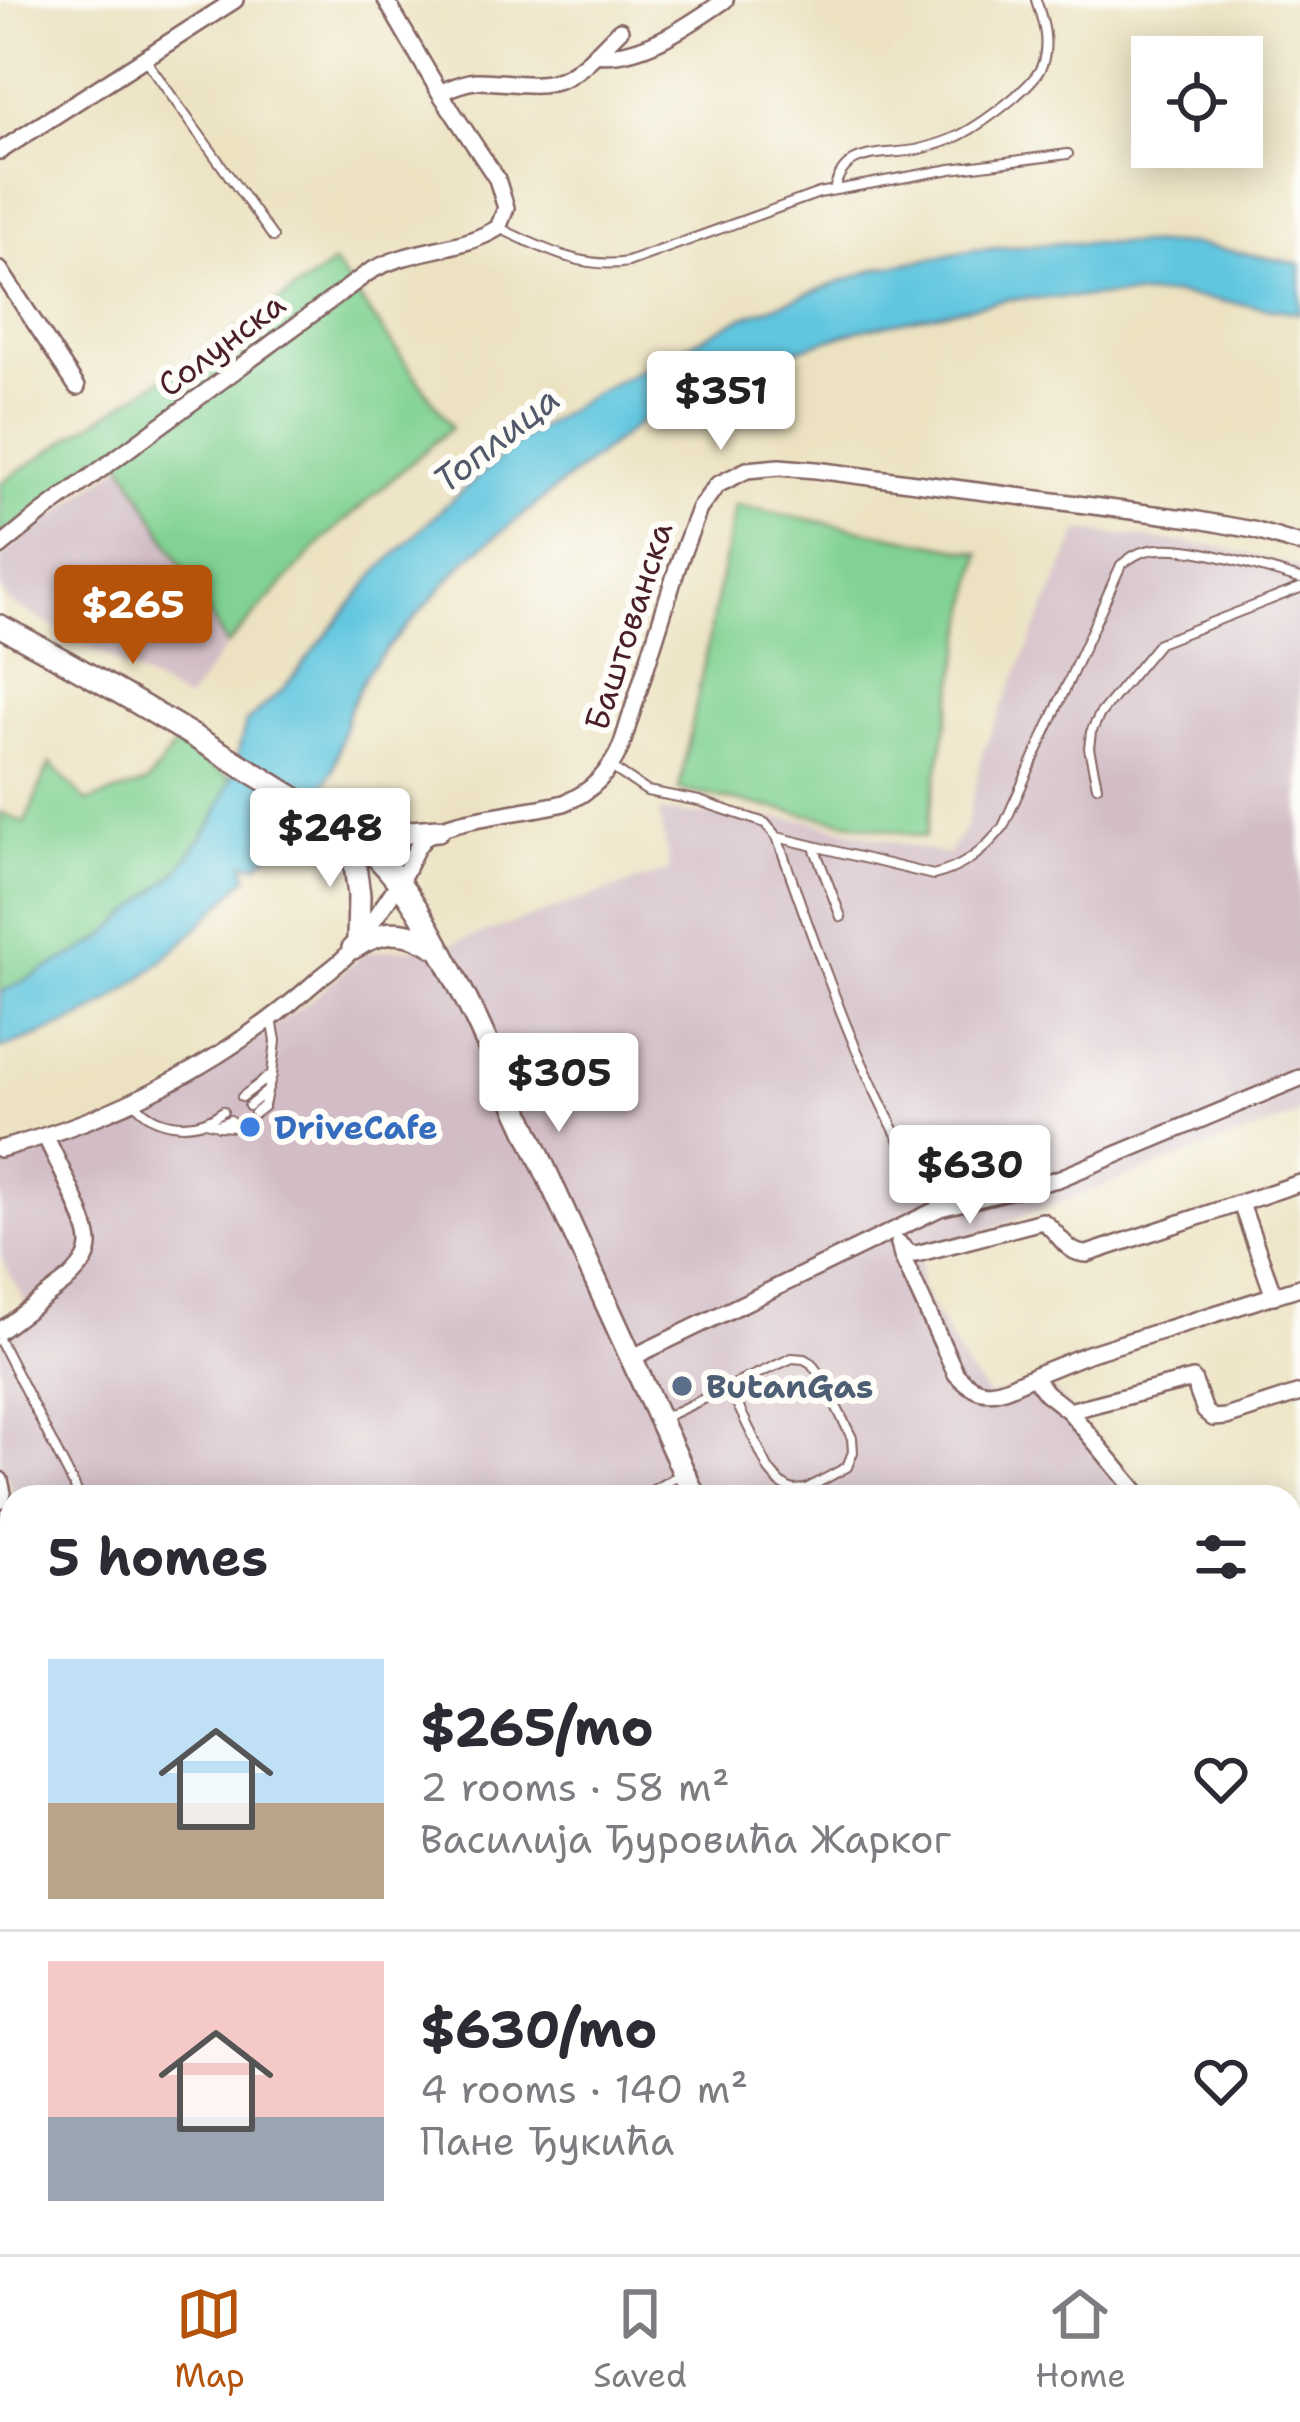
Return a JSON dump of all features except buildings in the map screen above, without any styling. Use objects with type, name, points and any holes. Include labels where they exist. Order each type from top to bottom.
[{"type":"main road","points":[[0,626],[166,718],[348,833],[399,884],[476,1019],[690,1485]]},
{"type":"main road","points":[[348,833],[437,830]]},
{"type":"main road","points":[[348,833],[359,896],[356,943],[394,932],[414,936],[440,951]]},
{"type":"street","points":[[0,151],[236,0]]},
{"type":"street","points":[[386,0],[502,188],[505,214],[498,227]]},
{"type":"street","points":[[595,54],[611,56],[644,47],[725,0]]},
{"type":"street","points":[[440,93],[476,81],[553,82],[569,76],[620,29]]},
{"type":"street","name":"Солунска","points":[[0,547],[370,272],[395,258],[473,239],[498,227]]},
{"type":"street","points":[[0,270],[77,387]]},
{"type":"street","name":"Баштованска","points":[[437,830],[564,803],[585,793],[610,766],[622,744],[699,509],[717,485],[747,470],[816,470],[1193,519],[1300,544]]},
{"type":"street","points":[[0,1149],[46,1137],[134,1101],[271,1017],[356,943],[399,884],[419,844],[437,830]]},
{"type":"street","points":[[631,1358],[940,1208],[1058,1179],[1300,1078]]},
{"type":"street","points":[[0,1331],[78,1270],[88,1250],[87,1230],[46,1137]]},
{"type":"street","points":[[899,1244],[916,1254],[1042,1221],[1070,1250],[1087,1254],[1300,1183]]},
{"type":"street","points":[[1241,1204],[1274,1296]]},
{"type":"street","points":[[913,1220],[899,1244],[947,1354],[962,1380],[992,1393],[1085,1355],[1300,1287]]},
{"type":"street","points":[[1034,1376],[1131,1485]]},
{"type":"street","points":[[1069,1411],[1193,1379],[1205,1411],[1213,1418],[1300,1393]]},
{"type":"lane","points":[[833,190],[844,169],[856,159],[956,137],[1034,78],[1046,46],[1036,0]]},
{"type":"lane","points":[[144,58],[274,237]]},
{"type":"lane","points":[[498,227],[562,256],[610,265],[833,190],[1068,154]]},
{"type":"lane","points":[[777,837],[934,874],[956,870],[990,844],[1003,827],[1121,566],[1139,552],[1161,548],[1214,556],[1300,584]]},
{"type":"lane","points":[[1097,786],[1090,764],[1091,732],[1100,714],[1159,644],[1300,584]]},
{"type":"lane","points":[[610,766],[647,791],[699,801],[765,824],[777,837],[846,1026],[913,1167],[940,1208]]},
{"type":"lane","points":[[813,846],[841,917]]},
{"type":"lane","points":[[271,1017],[276,1041],[272,1074],[264,1106],[249,1105],[272,1074]]},
{"type":"lane","points":[[134,1101],[156,1120],[181,1125],[212,1119],[229,1120],[218,1125],[203,1121]]},
{"type":"lane","points":[[0,1341],[74,1485]]},
{"type":"lane","points":[[659,1420],[792,1358],[804,1359],[822,1378],[852,1438],[847,1467],[813,1485]]},
{"type":"lane","points":[[729,1387],[769,1470],[783,1485]]},
{"type":"lane","points":[[661,1485],[684,1472]]},
{"type":"shaded area","points":[[123,464],[227,645],[187,701],[9,602],[0,589],[0,561],[10,548]]},
{"type":"shaded area","points":[[1079,530],[1213,546],[1300,567],[1300,1114],[921,1254],[920,1287],[969,1372],[989,1396],[1024,1386],[1055,1391],[1135,1485],[10,1485],[0,1463],[0,1341],[29,1310],[0,1256],[0,1158],[112,1122],[171,1096],[313,999],[365,952],[448,945],[670,870],[659,812],[807,820],[947,855],[966,827],[983,751]]},
{"type":"green space","points":[[334,263],[452,427],[325,538],[227,645],[117,453],[0,537],[0,483]]},
{"type":"green space","points":[[735,505],[980,553],[925,837],[679,790]]},
{"type":"green space","points":[[177,742],[231,779],[195,849],[120,924],[61,964],[0,993],[0,812],[25,823],[50,763],[87,802],[147,783]]},
{"type":"water","points":[[1062,243],[1194,244],[1300,264],[1300,313],[1174,294],[1009,299],[859,330],[731,371],[645,418],[468,558],[368,670],[349,709],[333,770],[299,827],[258,865],[244,863],[247,877],[197,928],[105,1004],[0,1049],[0,993],[98,942],[178,871],[214,820],[246,722],[283,689],[378,571],[519,441],[593,394],[739,319],[876,269],[974,250]]},
{"type":"place","name":"DriveCafe","points":[[250,1127]]},
{"type":"place","name":"ButanGas","points":[[682,1386]]},
{"type":"water label","name":"Топлица","points":[[496,439]]}]
